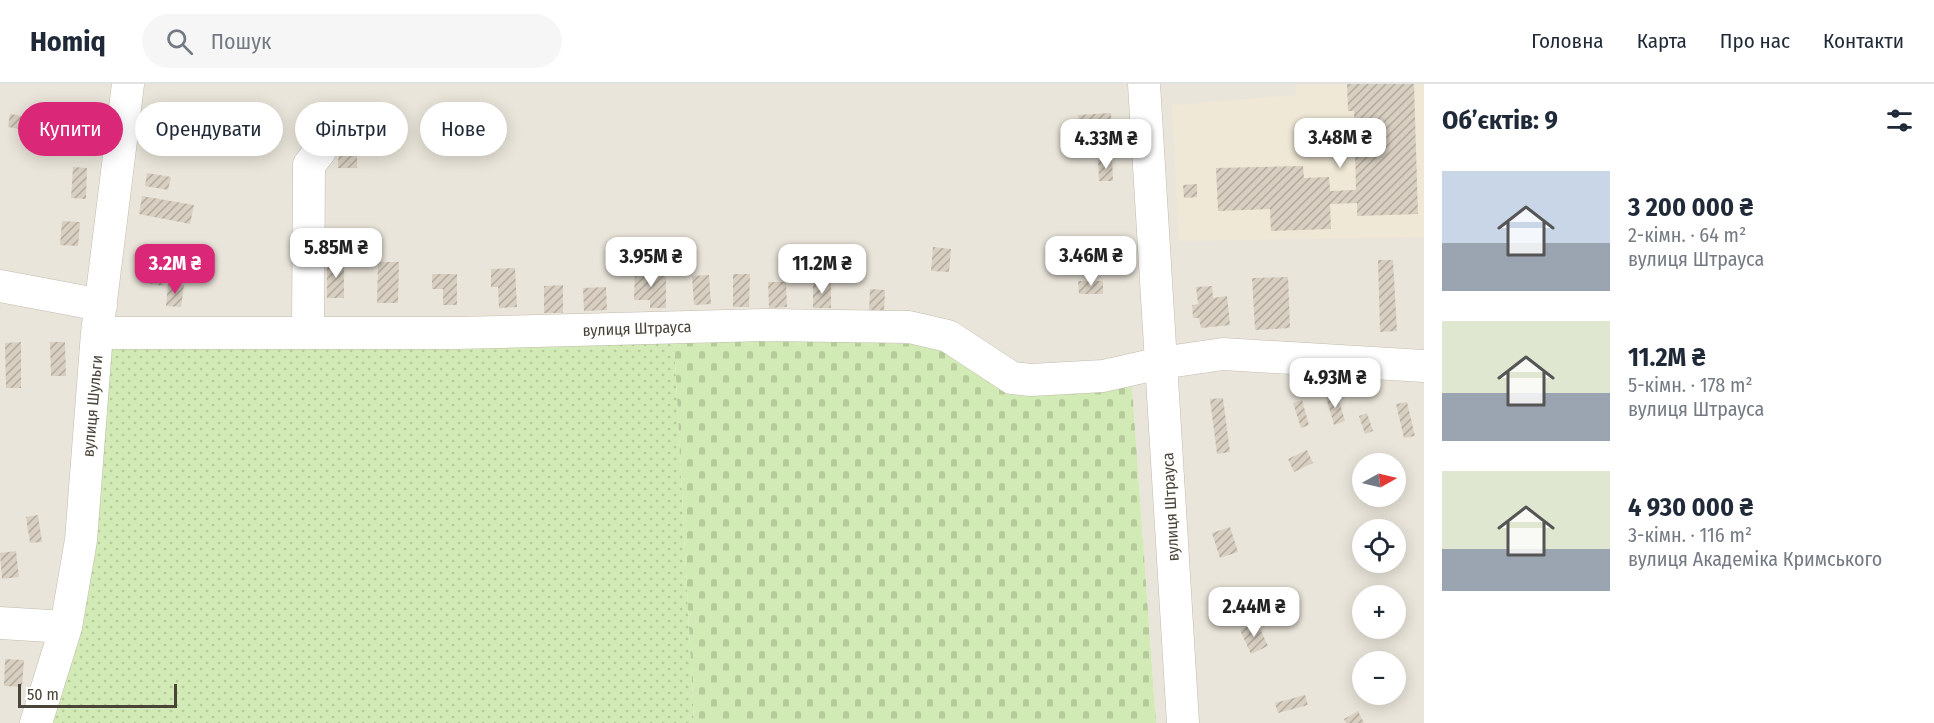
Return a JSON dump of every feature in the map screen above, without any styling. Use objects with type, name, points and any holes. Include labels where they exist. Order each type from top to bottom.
[{"type":"street","name":"вулиця Шульги","points":[[36,723],[66,627],[81,540],[99,319],[128,84]]},
{"type":"street","name":"вулиця Штрауса","points":[[1144,84],[1183,723]]},
{"type":"street","points":[[308,333],[309,165],[316,156]]},
{"type":"street","name":"вулиця Штрауса","points":[[0,286],[99,319],[308,333],[458,333],[767,324],[909,327],[948,336],[1012,378],[1031,380],[1103,376],[1161,363]]},
{"type":"street","points":[[1161,363],[1223,354],[1424,366]]},
{"type":"street","points":[[0,623],[66,627]]},
{"type":"shaded area","points":[[0,84],[1424,84],[1424,723],[1156,723],[1132,387],[1018,393],[674,340],[43,723],[0,723]]},
{"type":"shaded area","points":[[1296,84],[1424,84],[1424,237],[1179,241],[1172,105],[1296,95]]},
{"type":"green space","points":[[767,338],[933,345],[1018,393],[1132,387],[1156,723],[694,723],[674,340]]},
{"type":"green space","points":[[674,340],[694,723],[43,723],[106,343]]},
{"type":"building","points":[[1347,84],[1414,84],[1418,214],[1357,216],[1357,203],[1330,204],[1331,229],[1271,231],[1270,209],[1218,211],[1216,168],[1303,166],[1304,178],[1329,177],[1330,191],[1356,190],[1354,111],[1348,111]]},
{"type":"building","points":[[1111,113],[1112,140],[1079,142],[1078,115]]},
{"type":"building","points":[[10,114],[18,115],[18,129],[8,127]]},
{"type":"building","points":[[338,156],[357,156],[357,168],[338,168]]},
{"type":"building","points":[[1112,159],[1113,181],[1099,181],[1098,160]]},
{"type":"building","points":[[73,167],[87,168],[86,199],[71,198]]},
{"type":"building","points":[[147,173],[171,177],[168,190],[145,186]]},
{"type":"building","points":[[1197,184],[1197,197],[1184,198],[1183,185]]},
{"type":"building","points":[[142,196],[194,205],[190,224],[139,214]]},
{"type":"building","points":[[62,221],[80,222],[78,246],[60,245]]},
{"type":"building","points":[[1051,246],[1069,246],[1069,271],[1052,272]]},
{"type":"building","points":[[933,247],[951,249],[949,272],[931,271]]},
{"type":"building","points":[[327,260],[344,260],[344,298],[327,298]]},
{"type":"building","points":[[1378,260],[1393,260],[1397,331],[1380,332]]},
{"type":"building","points":[[378,262],[399,262],[398,303],[377,303]]},
{"type":"building","points":[[515,268],[517,307],[499,308],[498,287],[491,287],[491,269]]},
{"type":"building","points":[[141,269],[165,272],[163,286],[140,282]]},
{"type":"building","points":[[635,271],[666,271],[666,308],[650,308],[650,300],[634,300]]},
{"type":"building","points":[[432,274],[457,274],[457,305],[443,305],[443,289],[432,289]]},
{"type":"building","points":[[733,274],[750,274],[749,307],[733,307]]},
{"type":"building","points":[[709,275],[711,304],[694,305],[692,276]]},
{"type":"building","points":[[1288,277],[1290,328],[1255,330],[1252,278]]},
{"type":"building","points":[[1078,281],[1103,281],[1103,294],[1079,294]]},
{"type":"building","points":[[768,282],[786,282],[787,307],[769,308]]},
{"type":"building","points":[[813,283],[831,283],[831,308],[813,308]]},
{"type":"building","points":[[168,284],[184,285],[181,307],[166,306]]},
{"type":"building","points":[[563,285],[563,313],[544,313],[544,286]]},
{"type":"building","points":[[1212,286],[1213,298],[1227,296],[1230,325],[1201,328],[1199,318],[1193,318],[1192,305],[1198,304],[1196,287]]},
{"type":"building","points":[[606,287],[607,310],[584,311],[583,288]]},
{"type":"building","points":[[870,289],[885,290],[884,312],[869,311]]},
{"type":"building","points":[[21,342],[21,388],[6,388],[5,343]]},
{"type":"building","points":[[50,342],[65,342],[66,376],[51,376]]},
{"type":"building","points":[[1337,394],[1345,421],[1334,425],[1326,397]]},
{"type":"building","points":[[1223,398],[1230,452],[1217,454],[1210,399]]},
{"type":"building","points":[[1302,400],[1309,425],[1301,428],[1293,403]]},
{"type":"building","points":[[1407,402],[1415,436],[1404,438],[1396,404]]},
{"type":"building","points":[[1367,413],[1373,431],[1365,434],[1359,416]]},
{"type":"building","points":[[1307,450],[1313,463],[1294,472],[1288,459]]},
{"type":"building","points":[[38,515],[42,542],[30,543],[26,517]]},
{"type":"building","points":[[1230,527],[1238,552],[1220,558],[1212,533]]},
{"type":"building","points":[[16,551],[19,577],[2,579],[0,553]]},
{"type":"building","points":[[1257,622],[1268,646],[1251,654],[1240,630]]},
{"type":"building","points":[[5,659],[24,660],[22,687],[4,686]]},
{"type":"building","points":[[1305,695],[1308,705],[1278,713],[1275,703]]},
{"type":"building","points":[[1358,711],[1364,723],[1346,723],[1344,719]]}]
